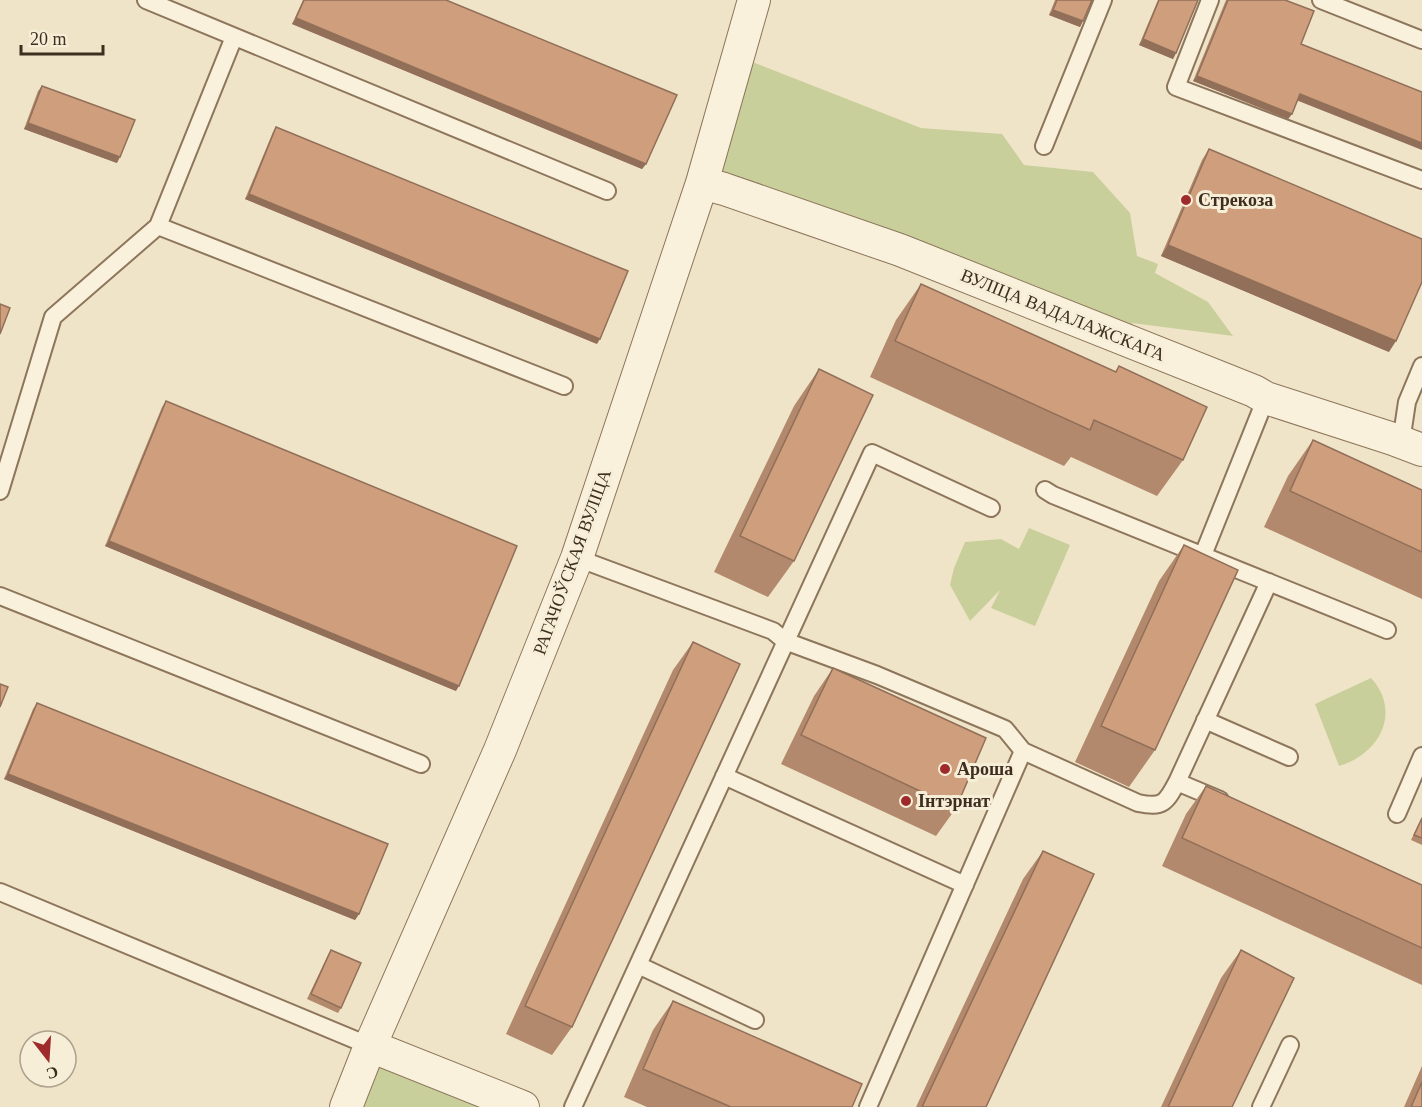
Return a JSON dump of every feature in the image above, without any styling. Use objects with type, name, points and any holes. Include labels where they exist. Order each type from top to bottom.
[{"type":"street","name":"РАГАЧОЎСКАЯ ВУЛІЦА","points":[[345,1107],[500,750],[577,558],[702,183],[754,0]]},
{"type":"street","name":"ВУЛІЦА ВАДАЛАЖСКАГА","points":[[702,183],[900,250],[1254,391],[1266,398],[1411,446]]},
{"type":"street","points":[[370,1046],[523,1107]]},
{"type":"lane","points":[[146,0],[608,191]]},
{"type":"lane","points":[[1044,146],[1103,0]]},
{"type":"lane","points":[[1210,0],[1176,87],[1422,180]]},
{"type":"lane","points":[[1321,0],[1422,40]]},
{"type":"lane","points":[[0,491],[53,317],[158,225],[234,37]]},
{"type":"lane","points":[[158,225],[564,386]]},
{"type":"lane","points":[[1411,446],[1407,402],[1422,366]]},
{"type":"lane","points":[[1203,555],[1266,398]]},
{"type":"lane","points":[[573,1107],[872,453],[991,508]]},
{"type":"lane","points":[[1045,490],[1387,630]]},
{"type":"lane","points":[[577,558],[773,631],[785,641],[876,675],[1005,729],[1023,751],[1138,803],[1152,806],[1162,803],[1169,797],[1177,782],[1269,582]]},
{"type":"lane","points":[[0,596],[421,764]]},
{"type":"lane","points":[[1205,720],[1289,757]]},
{"type":"lane","points":[[868,1107],[1023,751]]},
{"type":"lane","points":[[1396,813],[1422,756]]},
{"type":"lane","points":[[724,776],[965,885]]},
{"type":"lane","points":[[1177,782],[1231,805]]},
{"type":"lane","points":[[0,892],[370,1046]]},
{"type":"lane","points":[[638,965],[755,1020]]},
{"type":"lane","points":[[1261,1107],[1290,1045]]},
{"type":"green space","points":[[737,56],[921,128],[1002,134],[1024,165],[1093,172],[1130,213],[1137,256],[1158,264],[1155,273],[1208,302],[1233,336],[1132,323],[1136,333],[724,189],[707,166]]},
{"type":"green space","points":[[1029,528],[1070,545],[1035,626],[991,608],[1000,590],[970,621],[950,585],[954,568],[965,542],[1001,539],[1019,549]]},
{"type":"green space","points":[[1371,678],[1384,699],[1385,721],[1381,732],[1367,751],[1339,766],[1315,704]]},
{"type":"green space","points":[[376,1059],[498,1107],[355,1107]]},
{"type":"building","points":[[304,0],[446,0],[677,95],[646,164],[296,18]]},
{"type":"building","points":[[1057,0],[1092,0],[1083,21],[1053,10]]},
{"type":"building","points":[[1159,0],[1198,0],[1176,53],[1143,39]]},
{"type":"building","points":[[1228,0],[1285,0],[1314,11],[1301,44],[1422,92],[1422,143],[1300,94],[1292,114],[1197,76]]},
{"type":"building","points":[[42,86],[135,120],[120,157],[28,123]]},
{"type":"building","points":[[276,127],[628,271],[600,339],[249,194]]},
{"type":"building","points":[[1209,149],[1422,239],[1422,282],[1396,341],[1168,245]]},
{"type":"building","points":[[921,284],[1116,372],[1119,366],[1207,407],[1183,460],[1094,420],[1090,430],[895,341]]},
{"type":"building","points":[[0,304],[10,308],[0,334]]},
{"type":"building","points":[[819,369],[873,395],[794,561],[740,536]]},
{"type":"building","points":[[166,401],[517,546],[459,686],[109,541]]},
{"type":"building","points":[[1313,440],[1422,490],[1422,552],[1290,491]]},
{"type":"building","points":[[1184,545],[1238,570],[1155,750],[1101,726]]},
{"type":"building","points":[[693,642],[740,664],[572,1027],[525,1006]]},
{"type":"building","points":[[833,668],[986,738],[956,808],[801,735]]},
{"type":"building","points":[[0,684],[8,687],[0,707]]},
{"type":"building","points":[[37,703],[388,844],[359,914],[8,774]]},
{"type":"building","points":[[1206,786],[1422,885],[1422,948],[1182,838]]},
{"type":"building","points":[[1422,818],[1422,838],[1414,835]]},
{"type":"building","points":[[1043,851],[1094,874],[986,1107],[922,1107]]},
{"type":"building","points":[[331,950],[361,963],[341,1008],[311,994]]},
{"type":"building","points":[[1241,950],[1294,978],[1232,1107],[1168,1107]]},
{"type":"building","points":[[673,1001],[862,1084],[852,1107],[731,1107],[643,1069]]},
{"type":"building","points":[[1422,1082],[1422,1107],[1411,1107]]},
{"type":"place","name":"Стрекоза","points":[[1186,200]]},
{"type":"place","name":"Ароша","points":[[945,769]]},
{"type":"place","name":"Інтэрнат","points":[[906,801]]}]
